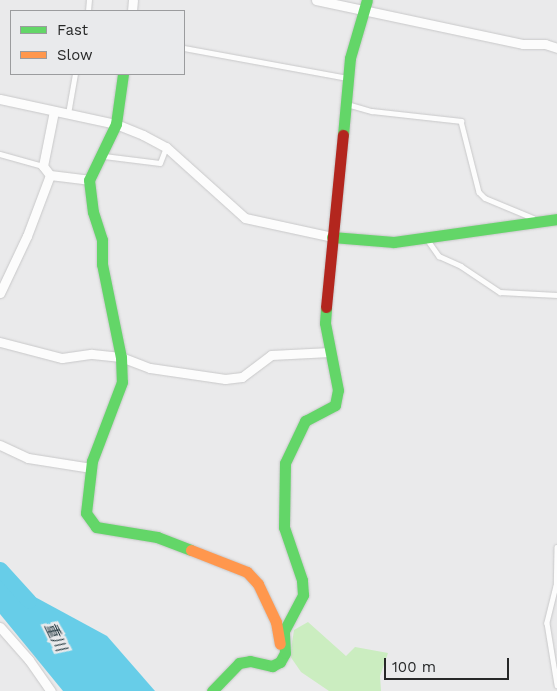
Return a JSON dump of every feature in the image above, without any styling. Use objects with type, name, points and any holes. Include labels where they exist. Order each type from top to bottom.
[{"type":"street","points":[[316,0],[365,5],[557,48]]},
{"type":"street","points":[[212,691],[239,663],[250,661],[272,666],[282,658],[284,631],[303,595],[302,580],[284,527],[285,464],[305,421],[335,404],[338,390],[325,323],[348,78],[365,5]]},
{"type":"street","points":[[123,75],[116,124],[104,156],[89,180],[121,357],[122,382],[111,417],[101,433],[90,468],[86,514],[96,527],[157,537],[247,572],[258,584],[276,622],[282,658]]},
{"type":"street","points":[[0,99],[116,124],[166,147],[245,218],[332,237],[394,242],[427,239],[557,219]]},
{"type":"street","points":[[54,111],[43,166],[50,175],[89,180]]},
{"type":"street","points":[[0,293],[27,236],[50,175]]},
{"type":"street","points":[[0,342],[62,358],[92,354],[121,357],[150,368],[225,379],[242,377],[271,355],[330,352]]},
{"type":"street","points":[[0,445],[28,458],[90,468]]},
{"type":"street","points":[[0,627],[29,660],[50,691]]},
{"type":"lane","points":[[185,48],[348,78]]},
{"type":"lane","points":[[68,115],[76,75]]},
{"type":"lane","points":[[346,104],[372,111],[461,122],[479,192],[485,198],[541,222]]},
{"type":"lane","points":[[104,156],[160,163],[166,147]]},
{"type":"lane","points":[[0,154],[43,166]]},
{"type":"lane","points":[[427,239],[439,256],[461,266],[500,292],[557,295]]},
{"type":"lane","points":[[557,547],[556,586],[547,624],[557,685]]},
{"type":"green space","points":[[308,622],[346,656],[355,647],[388,653],[380,676],[381,691],[329,691],[301,672],[290,656],[294,630]]},
{"type":"water","points":[[0,578],[107,636],[155,691],[63,691],[0,614]]},
{"type":"waterway","name":"重川","points":[[0,569],[29,601]]},
{"type":"traffic: fast","points":[[343,135],[350,58],[367,0]]},
{"type":"traffic: fast","points":[[123,75],[116,124],[89,180],[93,212],[102,240],[102,264],[121,357],[122,382],[92,461],[86,513],[96,527],[157,537],[191,550]]},
{"type":"traffic: fast","points":[[332,237],[394,242],[557,219]]},
{"type":"traffic: fast","points":[[212,691],[239,663],[250,661],[272,666],[280,662],[285,653],[284,631],[303,595],[302,580],[284,527],[285,463],[305,421],[335,405],[338,390],[325,323],[326,307]]},
{"type":"traffic: slow","points":[[191,550],[247,572],[258,584],[276,622],[280,644]]},
{"type":"traffic: jam","points":[[326,307],[343,135]]}]
